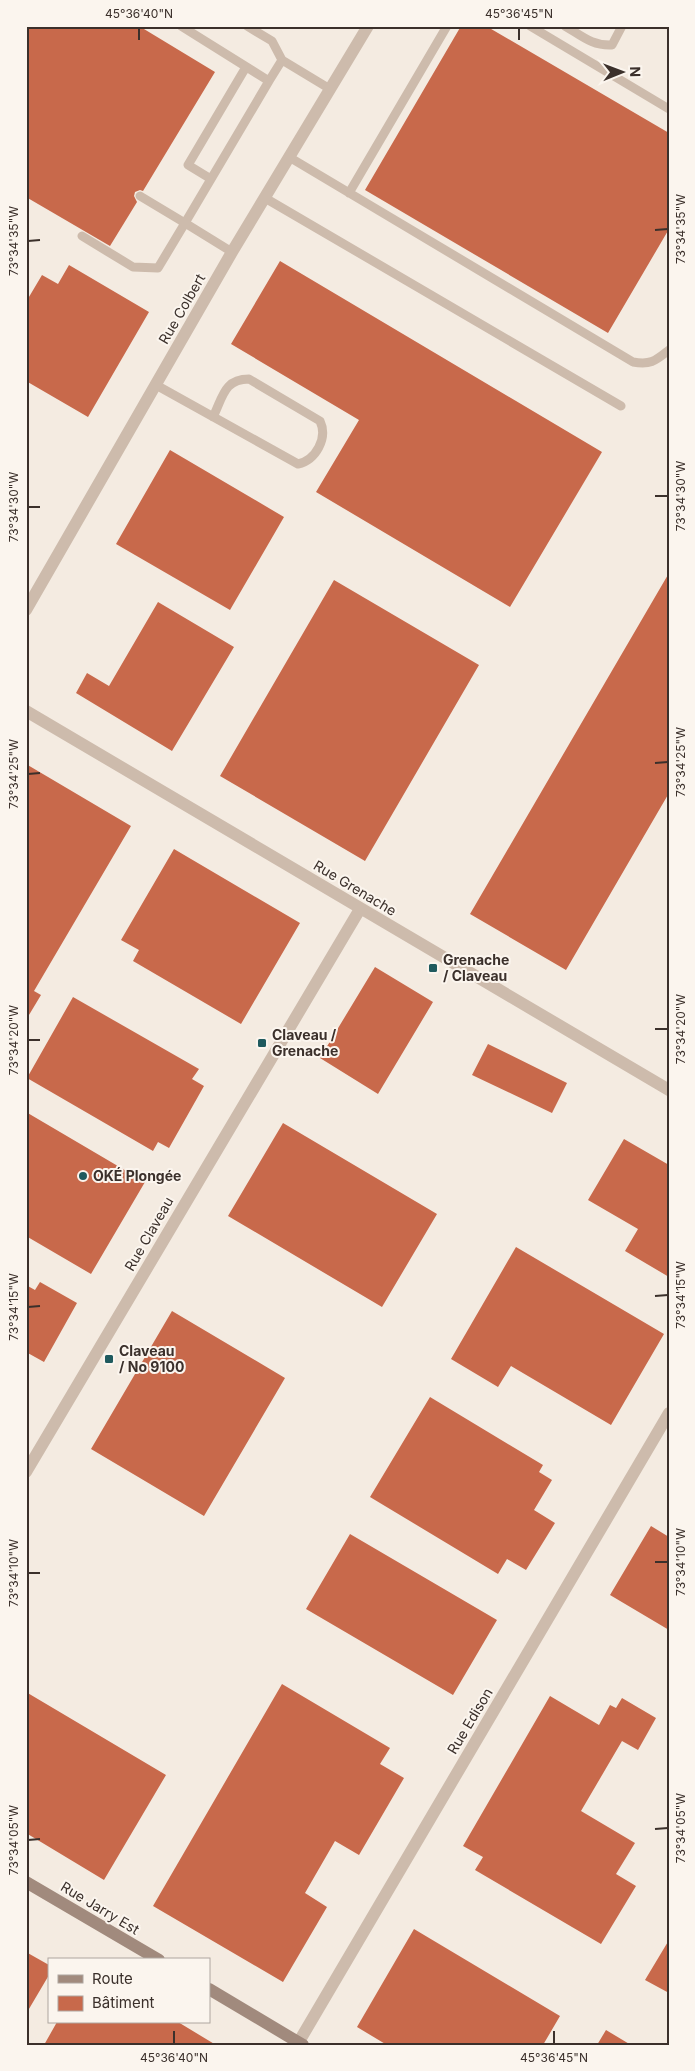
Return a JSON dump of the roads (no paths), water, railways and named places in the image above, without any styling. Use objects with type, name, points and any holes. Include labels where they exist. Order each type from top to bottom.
[{"type":"street","name":"Rue Colbert","points":[[26,610],[232,252],[366,27]]},
{"type":"street","name":"Rue Grenache","points":[[26,711],[669,1090]]},
{"type":"street","name":"Rue Claveau","points":[[26,1472],[360,909]]},
{"type":"street","name":"Rue Edison","points":[[299,2044],[669,1412]]},
{"type":"street","name":"Rue Jarry Est","points":[[26,1882],[155,1958]]},
{"type":"street","points":[[210,1990],[299,2044]]},
{"type":"lane","points":[[181,26],[269,80]]},
{"type":"lane","points":[[247,26],[272,41],[282,60],[330,89]]},
{"type":"lane","points":[[349,193],[447,26]]},
{"type":"lane","points":[[530,26],[669,109]]},
{"type":"lane","points":[[565,26],[594,44],[612,45],[622,26]]},
{"type":"lane","points":[[82,236],[134,267],[158,268],[282,60]]},
{"type":"lane","points":[[211,179],[188,165],[246,66]]},
{"type":"lane","points":[[289,157],[633,362],[645,364],[656,360],[669,350]]},
{"type":"lane","points":[[140,196],[232,252]]},
{"type":"lane","points":[[265,198],[622,406]]},
{"type":"lane","points":[[156,385],[213,417],[298,464],[311,458],[323,438],[323,428],[320,421],[249,379],[237,379],[229,384],[213,417]]},
{"type":"place","name":"Grenache / Claveau","points":[[433,968]]},
{"type":"place","name":"Claveau / Grenache","points":[[262,1043]]},
{"type":"place","name":"OKÉ Plongée","points":[[83,1176]]},
{"type":"place","name":"Claveau / No 9100","points":[[109,1359]]}]
